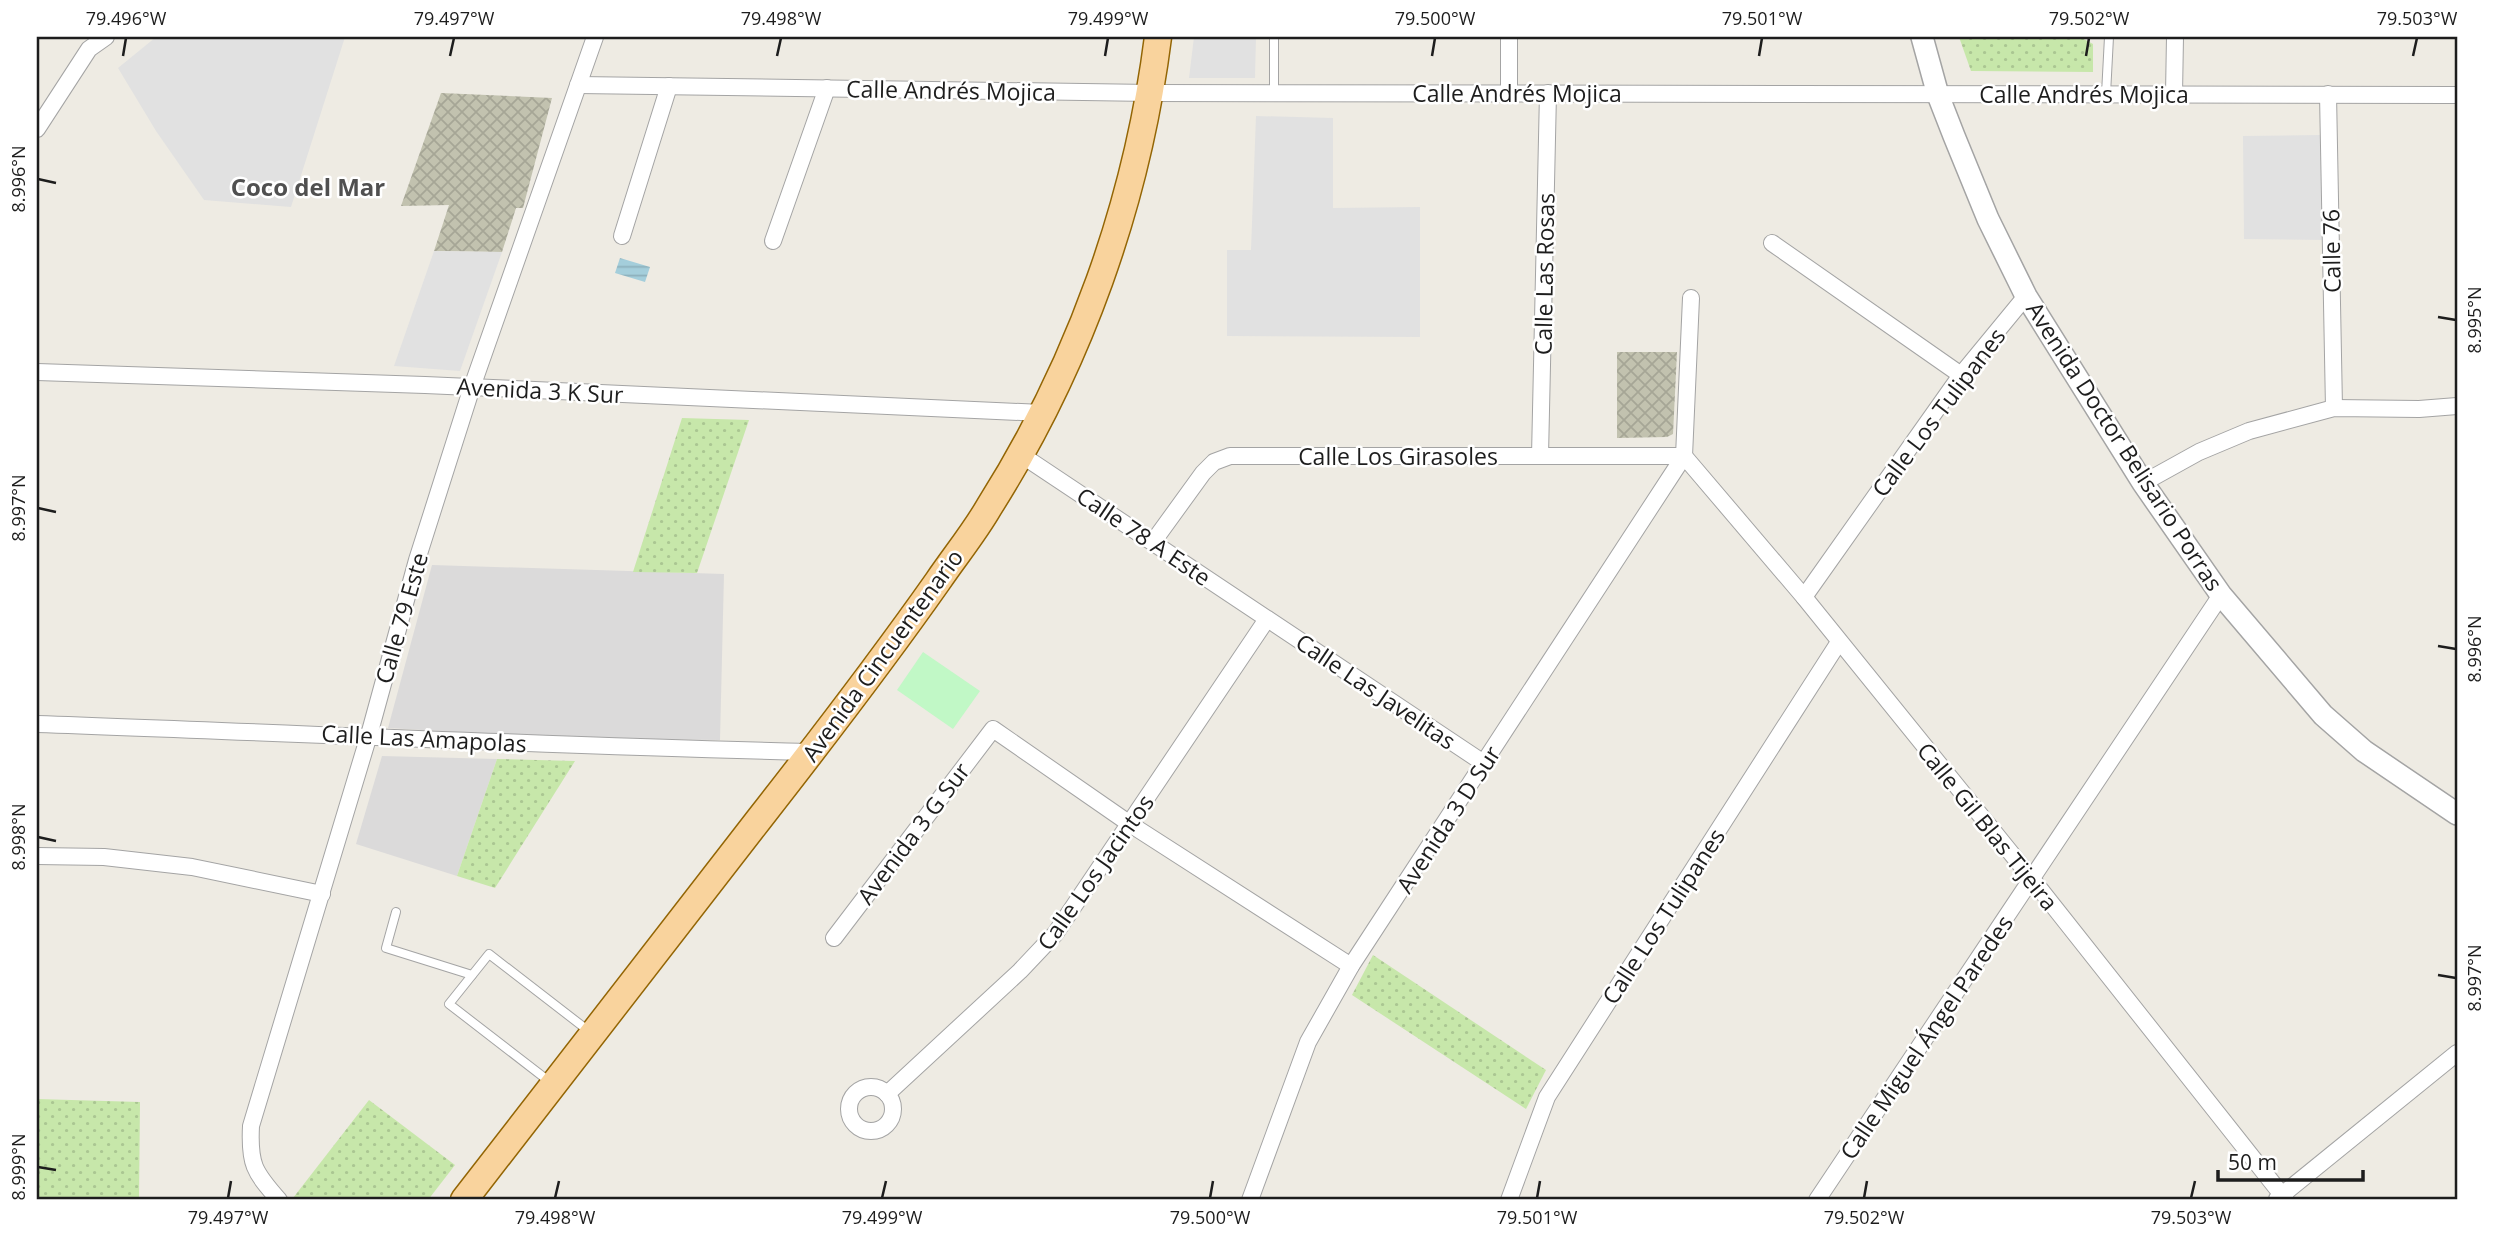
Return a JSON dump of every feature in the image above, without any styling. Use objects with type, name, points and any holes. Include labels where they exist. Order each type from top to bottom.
[{"type":"main road","name":"Avenida Cincuentenario","points":[[464,1200],[811,752],[906,626],[982,518],[1042,413],[1084,323],[1117,231],[1151,93],[1158,37]]},
{"type":"street","points":[[37,129],[89,49],[106,37]]},
{"type":"street","name":"Calle 79 Este","points":[[279,1200],[257,1176],[250,1151],[251,1126],[369,735],[417,560],[472,387],[594,37]]},
{"type":"street","points":[[1509,37],[1509,93]]},
{"type":"street","name":"Avenida Doctor Belisario Porras","points":[[1922,37],[1938,95],[1988,219],[2026,296],[2143,483],[2221,595],[2323,715],[2364,751],[2457,814]]},
{"type":"street","points":[[2174,94],[2175,37]]},
{"type":"street","name":"Calle Andrés Mojica","points":[[578,85],[1151,93],[2457,95]]},
{"type":"street","points":[[622,236],[669,86]]},
{"type":"street","points":[[774,241],[827,88]]},
{"type":"street","name":"Calle Las Rosas","points":[[1540,456],[1548,93]]},
{"type":"street","name":"Calle 76","points":[[2328,94],[2334,408]]},
{"type":"street","points":[[1772,243],[1961,375]]},
{"type":"street","name":"Calle Los Tulipanes","points":[[1804,597],[1961,375],[2026,296]]},
{"type":"street","points":[[1684,456],[1691,298]]},
{"type":"street","name":"Avenida 3 K Sur","points":[[37,372],[472,387],[1042,413]]},
{"type":"street","points":[[2143,483],[2199,452],[2249,430],[2334,408],[2419,409],[2457,406]]},
{"type":"street","name":"Calle 78 A Este","points":[[1020,454],[1267,619]]},
{"type":"street","name":"Calle Los Girasoles","points":[[1153,542],[1209,467],[1214,462],[1230,456],[1684,456]]},
{"type":"street","name":"Calle Gil Blas Tijeira","points":[[1684,456],[1804,597],[2032,879],[2282,1198]]},
{"type":"street","name":"Avenida 3 D Sur","points":[[1250,1200],[1308,1042],[1351,966],[1684,456]]},
{"type":"street","name":"Calle Miguel Ángel Paredes","points":[[1817,1200],[2221,595]]},
{"type":"street","name":"Calle Las Javelitas","points":[[1267,619],[1485,764]]},
{"type":"street","name":"Calle Los Jacintos","points":[[887,1094],[1020,971],[1055,934],[1267,619]]},
{"type":"street","name":"Calle Los Tulipanes","points":[[1509,1200],[1547,1097],[1839,642]]},
{"type":"street","name":"Calle Las Amapolas","points":[[37,724],[369,735],[635,748],[811,752]]},
{"type":"street","name":"Avenida 3 G Sur","points":[[834,938],[993,729],[1130,824]]},
{"type":"street","points":[[1130,824],[1351,966]]},
{"type":"street","points":[[37,856],[104,857],[192,867],[322,894]]},
{"type":"street","points":[[2282,1198],[2457,1053]]},
{"type":"lane","points":[[1274,37],[1274,93]]},
{"type":"lane","points":[[2106,94],[2109,37]]},
{"type":"lane","points":[[396,912],[386,948],[472,975]]},
{"type":"lane","points":[[553,1085],[449,1004],[489,954],[593,1034]]},
{"type":"shaded area","points":[[156,37],[345,37],[291,207],[204,200],[156,131],[118,68]]},
{"type":"shaded area","points":[[1194,37],[1256,37],[1255,78],[1189,78]]},
{"type":"shaded area","points":[[441,93],[552,98],[523,208],[516,208],[502,252],[434,251],[449,205],[401,206]]},
{"type":"shaded area","points":[[1256,116],[1333,118],[1333,208],[1420,207],[1420,337],[1227,336],[1227,250],[1251,250]]},
{"type":"shaded area","points":[[2321,135],[2326,240],[2244,239],[2243,136]]},
{"type":"shaded area","points":[[434,251],[502,252],[460,371],[394,366]]},
{"type":"shaded area","points":[[1617,352],[1677,352],[1673,434],[1667,437],[1617,438]]},
{"type":"shaded area","points":[[432,565],[724,574],[720,740],[575,739],[388,728]]},
{"type":"shaded area","points":[[382,756],[497,759],[457,876],[356,844]]},
{"type":"green space","points":[[1959,37],[2080,37],[2093,44],[2093,72],[1971,71]]},
{"type":"green space","points":[[682,418],[749,420],[697,573],[633,572]]},
{"type":"green space","points":[[923,652],[980,691],[953,729],[897,690]]},
{"type":"green space","points":[[497,759],[575,761],[495,888],[457,876]]},
{"type":"green space","points":[[1373,955],[1546,1070],[1526,1109],[1352,995]]},
{"type":"green space","points":[[37,1099],[140,1102],[139,1200],[37,1200]]},
{"type":"green space","points":[[369,1100],[455,1165],[428,1200],[293,1198]]},
{"type":"water","points":[[620,258],[650,267],[645,282],[615,273]]},
{"type":"district","name":"Coco del Mar","points":[[308,186]]}]
